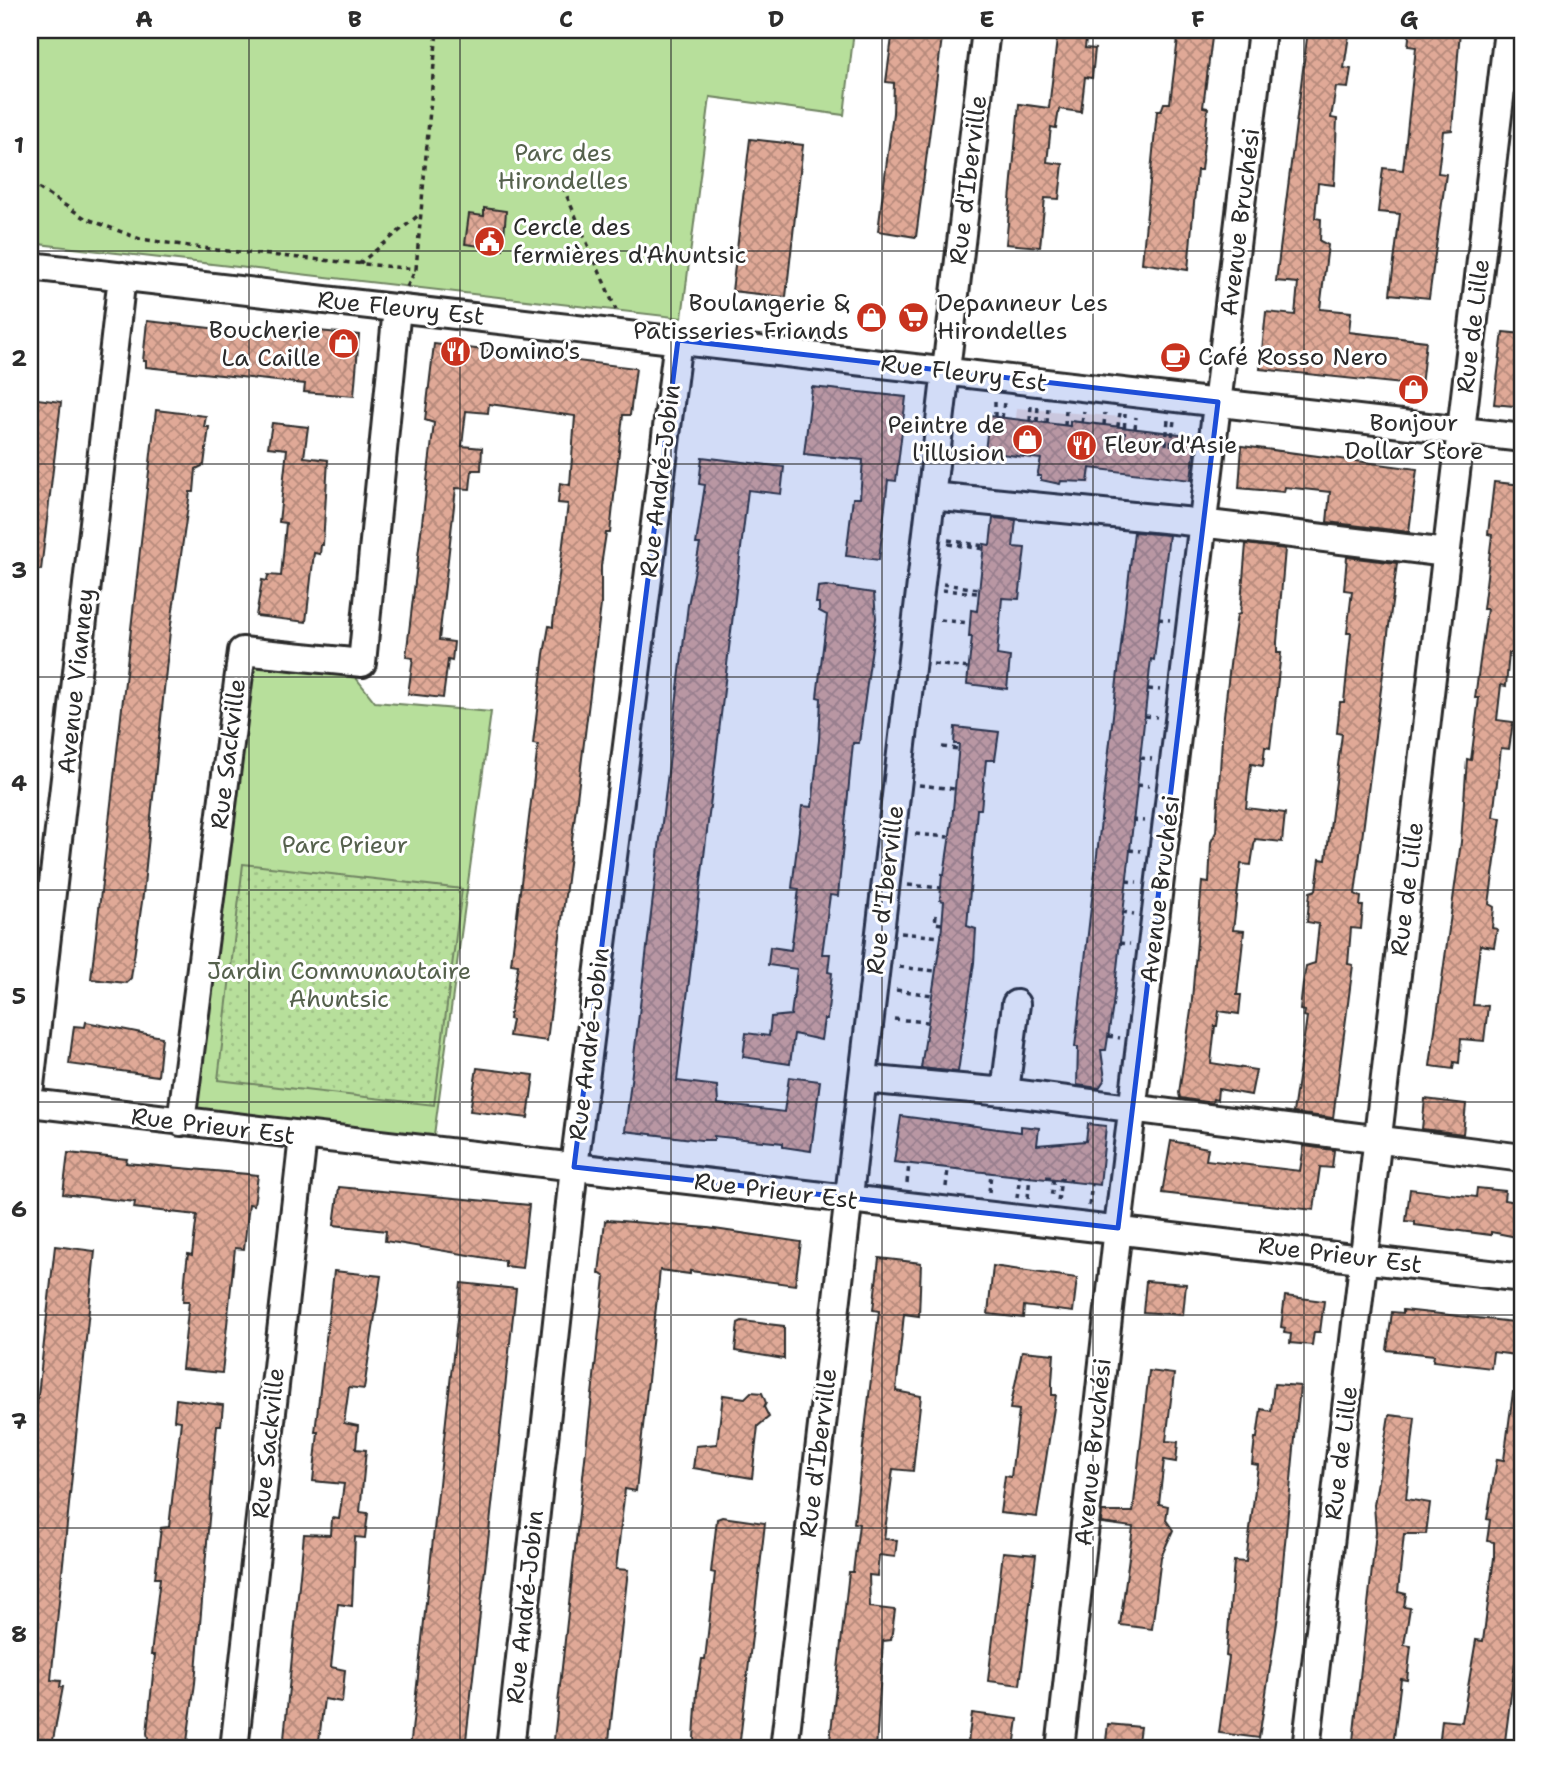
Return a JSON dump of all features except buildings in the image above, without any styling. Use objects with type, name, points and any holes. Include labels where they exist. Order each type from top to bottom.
[{"type":"street","name":"Rue d'Iberville","points":[[784,1749],[986,30]]},
{"type":"street","name":"Avenue Bruchési","points":[[1059,1749],[1118,1228],[1135,1109],[1262,30]]},
{"type":"street","name":"Rue de Lille","points":[[1306,1749],[1508,30]]},
{"type":"street","name":"Rue Fleury Est","points":[[30,266],[1523,438]]},
{"type":"street","name":"Avenue Vianney","points":[[30,1086],[122,276]]},
{"type":"street","name":"Rue Sackville","points":[[181,1122],[242,651],[362,663],[397,308]]},
{"type":"street","name":"Rue André-Jobin","points":[[510,1749],[573,1167],[678,340]]},
{"type":"street","points":[[931,496],[1202,523],[1447,553]]},
{"type":"street","points":[[1005,1092],[1016,1004]]},
{"type":"street","points":[[863,1079],[1005,1092],[1523,1158]]},
{"type":"street","name":"Rue Prieur Est","points":[[30,1104],[848,1200],[1118,1228],[1523,1278]]},
{"type":"street","name":"Rue Sackville","points":[[234,1749],[303,1137]]},
{"type":"path","points":[[397,308],[416,270],[437,30]]},
{"type":"path","points":[[30,183],[85,218],[140,239],[217,250],[416,270]]},
{"type":"path","points":[[563,187],[603,284],[629,334]]},
{"type":"path","points":[[359,264],[421,213]]},
{"type":"path","points":[[995,401],[995,417]]},
{"type":"path","points":[[1002,418],[1004,402]]},
{"type":"path","points":[[1030,421],[1031,405]]},
{"type":"path","points":[[1037,422],[1038,405]]},
{"type":"path","points":[[1047,423],[1048,406]]},
{"type":"path","points":[[1065,425],[1067,408]]},
{"type":"path","points":[[1082,423],[1084,409]]},
{"type":"path","points":[[1104,425],[1105,411]]},
{"type":"path","points":[[1116,437],[1122,413],[1124,437]]},
{"type":"path","points":[[1135,429],[1137,414]]},
{"type":"path","points":[[1168,417],[1168,445],[1174,418]]},
{"type":"path","points":[[947,542],[984,547]]},
{"type":"path","points":[[942,587],[979,591]]},
{"type":"path","points":[[1158,619],[1172,620]]},
{"type":"path","points":[[938,620],[970,623]]},
{"type":"path","points":[[933,664],[969,668]]},
{"type":"path","points":[[1149,688],[1164,690]]},
{"type":"path","points":[[1145,716],[1161,718]]},
{"type":"path","points":[[942,747],[959,749]]},
{"type":"path","points":[[1140,758],[1156,760]]},
{"type":"path","points":[[919,785],[955,789]]},
{"type":"path","points":[[1137,785],[1153,786]]},
{"type":"path","points":[[1132,820],[1149,821]]},
{"type":"path","points":[[913,833],[948,837]]},
{"type":"path","points":[[1129,850],[1145,851]]},
{"type":"path","points":[[1126,881],[1141,882]]},
{"type":"path","points":[[906,884],[941,888]]},
{"type":"path","points":[[1122,912],[1138,915]]},
{"type":"path","points":[[936,915],[935,923],[942,924]]},
{"type":"path","points":[[901,933],[941,937]]},
{"type":"path","points":[[1118,943],[1134,944]]},
{"type":"path","points":[[897,967],[935,971]]},
{"type":"path","points":[[894,989],[932,995]]},
{"type":"path","points":[[891,1019],[927,1022]]},
{"type":"path","points":[[906,1186],[909,1164]]},
{"type":"path","points":[[946,1190],[948,1169]]},
{"type":"path","points":[[989,1195],[991,1173]]},
{"type":"path","points":[[1017,1198],[1020,1175]]},
{"type":"path","points":[[1028,1199],[1030,1175]]},
{"type":"path","points":[[1046,1177],[1054,1178],[1050,1202]]},
{"type":"path","points":[[1057,1202],[1061,1179],[1072,1181]]},
{"type":"path","points":[[1089,1207],[1092,1184]]},
{"type":"highlighted area","points":[[678,340],[1218,402],[1118,1228],[574,1167]]},
{"type":"shaded area","points":[[1017,408],[1121,417],[1117,472],[1092,470],[1090,484],[1061,481],[1069,426],[1043,423],[1040,461],[1012,457]]},
{"type":"green space","name":"Parc des Hirondelles","points":[[30,30],[854,30],[844,115],[710,97],[682,318],[30,243]]},
{"type":"green space","name":"Parc Prieur","points":[[242,651],[352,673],[375,702],[491,712],[432,1150],[181,1122]]},
{"type":"green space","name":"Jardin Communautaire Ahuntsic","points":[[243,864],[462,889],[434,1105],[218,1080]]},
{"type":"place","name":"Cercle des fermières d'Ahuntsic","points":[[490,241]]},
{"type":"place","name":"Boulangerie & Patisseries Friands","points":[[872,317]]},
{"type":"place","name":"Depanneur Les Hirondelles","points":[[914,317]]},
{"type":"place","name":"Boucherie La Caille","points":[[344,344]]},
{"type":"place","name":"Domino's","points":[[456,351]]},
{"type":"place","name":"Café Rosso Nero","points":[[1175,357]]},
{"type":"place","name":"Bonjour Dollar Store","points":[[1414,389]]},
{"type":"place","name":"Peintre de l'illusion","points":[[1028,439]]},
{"type":"place","name":"Fleur d'Asie","points":[[1081,445]]}]
